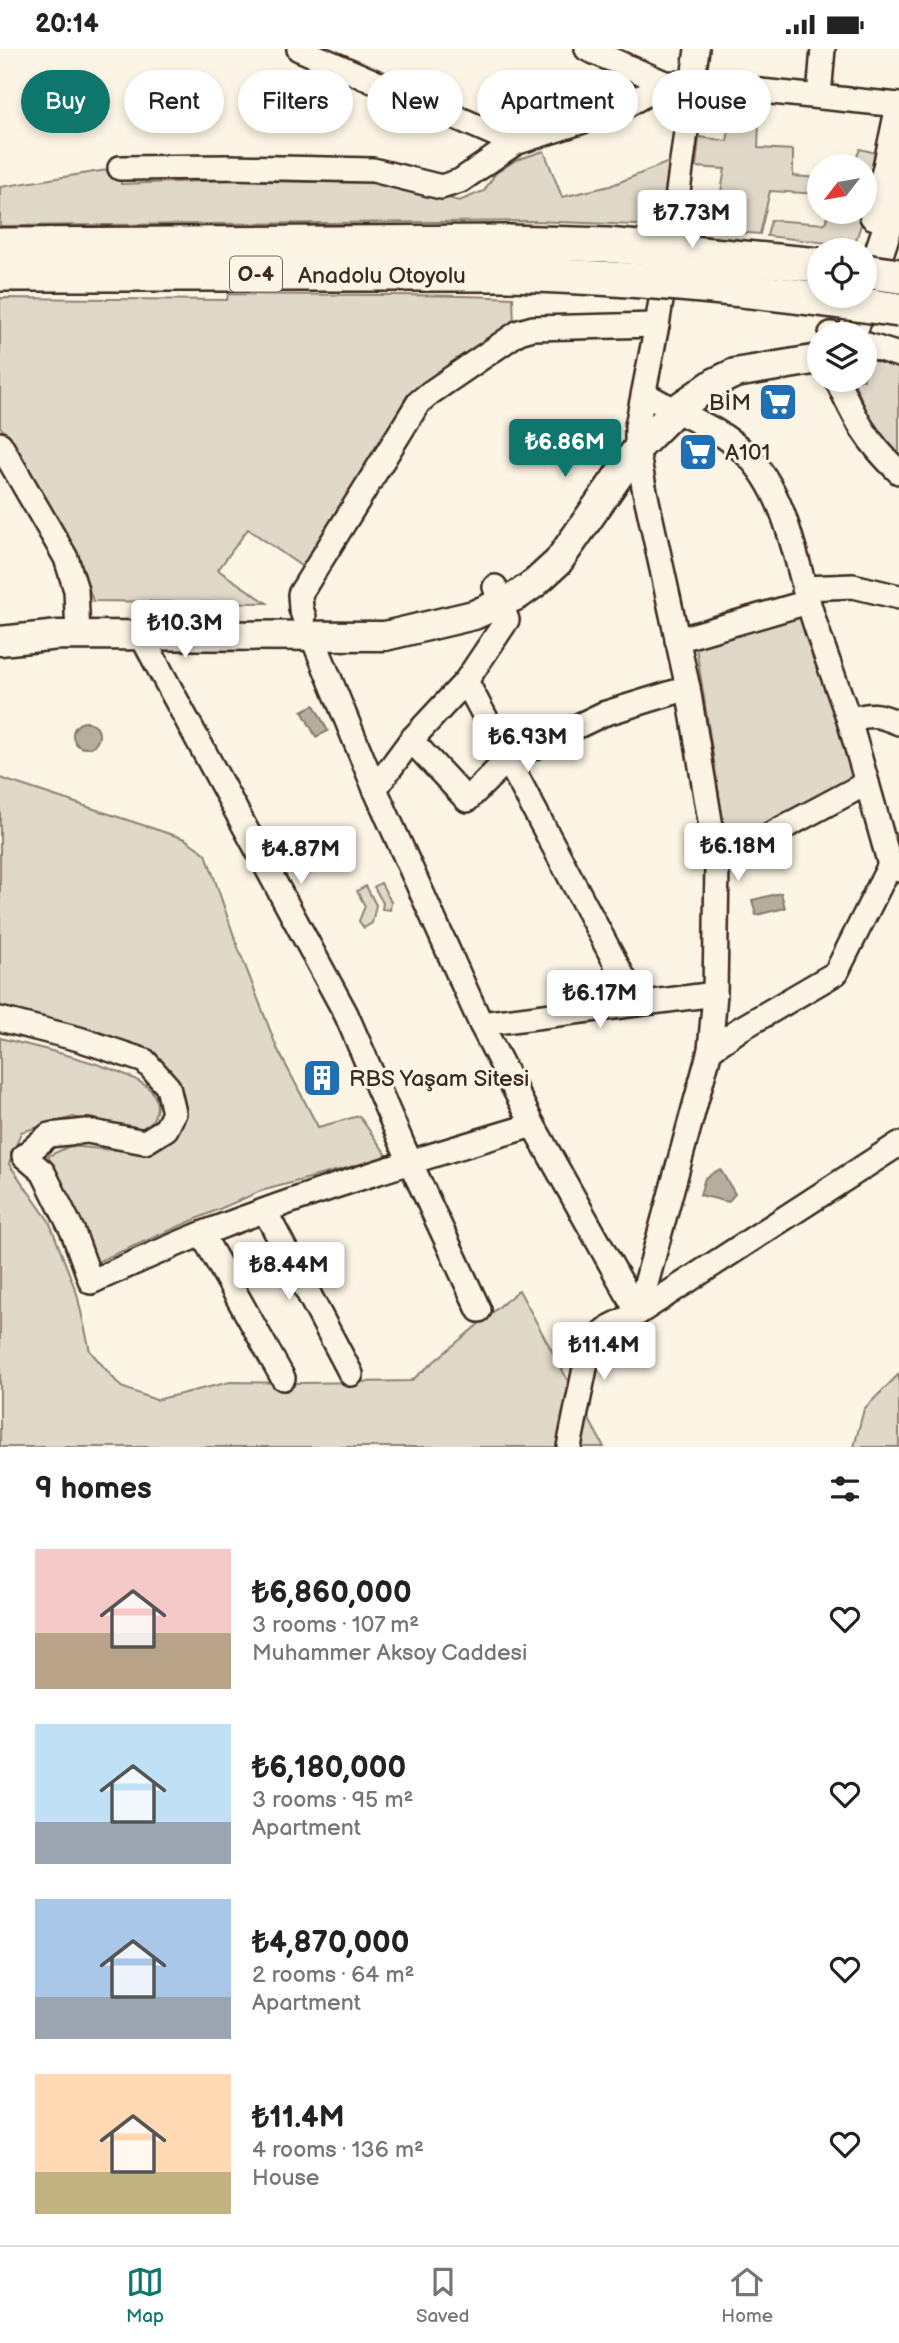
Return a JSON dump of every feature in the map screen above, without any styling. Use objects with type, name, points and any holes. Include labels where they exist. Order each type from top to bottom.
[{"type":"highway","name":"Anadolu Otoyolu","points":[[0,245],[509,258]]},
{"type":"highway","name":"O-4","points":[[509,258],[607,245],[807,264]]},
{"type":"highway","name":"Anadolu Otoyolu","points":[[0,274],[509,258]]},
{"type":"highway","name":"O-4","points":[[509,258],[606,277],[701,284],[899,310]]},
{"type":"highway","points":[[877,273],[899,276]]},
{"type":"main road","points":[[866,238],[881,193],[899,113]]},
{"type":"main road","points":[[856,322],[899,193]]},
{"type":"main road","points":[[0,622],[24,618],[141,635],[308,627],[373,619],[458,601],[498,596],[535,583],[558,562],[659,402],[807,348]]},
{"type":"main road","points":[[0,641],[79,626],[308,627]]},
{"type":"street","points":[[299,49],[515,143]]},
{"type":"street","points":[[587,49],[652,77]]},
{"type":"street","points":[[695,70],[697,49]]},
{"type":"street","points":[[819,96],[822,49]]},
{"type":"street","points":[[120,168],[373,170],[441,187],[460,181],[515,143],[618,110],[652,90]]},
{"type":"street","points":[[771,91],[899,104]]},
{"type":"street","points":[[686,133],[657,325],[659,402],[728,439],[757,465],[776,496],[895,867],[836,973],[740,1029],[710,1050]]},
{"type":"street","points":[[638,1313],[533,1125],[481,1024],[375,789],[301,609],[300,594],[419,403],[430,393],[519,333],[533,328],[657,325]]},
{"type":"street","points":[[877,348],[899,355]]},
{"type":"street","points":[[843,392],[864,434],[899,472]]},
{"type":"street","points":[[637,438],[688,688],[717,863],[715,994],[710,1050],[638,1313]]},
{"type":"street","points":[[0,444],[66,558],[72,573],[79,626]]},
{"type":"street","points":[[677,640],[806,595],[853,586],[899,597]]},
{"type":"street","points":[[375,789],[411,740],[466,681],[507,621],[498,596]]},
{"type":"street","points":[[141,635],[346,1014],[410,1162],[479,1310]]},
{"type":"street","points":[[466,681],[637,1003]]},
{"type":"street","points":[[411,740],[467,800],[507,760],[603,714],[688,688]]},
{"type":"street","points":[[849,720],[877,715],[899,723]]},
{"type":"street","points":[[717,863],[867,783]]},
{"type":"street","points":[[481,1024],[715,994]]},
{"type":"street","points":[[0,1019],[79,1039],[145,1061],[168,1087],[174,1113],[166,1129],[145,1142],[87,1131],[49,1135],[24,1156],[43,1172],[73,1232],[91,1282],[202,1234],[265,1211],[410,1162],[533,1125]]},
{"type":"street","points":[[569,1447],[590,1343],[610,1327],[638,1313],[899,1144]]},
{"type":"street","points":[[265,1211],[351,1374]]},
{"type":"street","points":[[202,1234],[283,1378]]},
{"type":"shaded area","points":[[729,133],[759,133],[758,148],[793,150],[793,176],[807,177],[807,193],[770,191],[760,234],[681,228],[688,196],[720,197],[725,169],[696,167],[699,137],[727,141]]},
{"type":"shaded area","points":[[860,149],[884,155],[877,176],[877,154],[858,154]]},
{"type":"shaded area","points":[[544,151],[562,197],[610,186],[671,161],[663,226],[533,221],[0,226],[0,187],[120,168],[121,184],[315,177],[383,182],[459,201],[484,191],[495,174],[516,160]]},
{"type":"shaded area","points":[[771,220],[807,224],[861,224],[857,238],[807,238],[807,241],[767,236]]},
{"type":"shaded area","points":[[228,294],[513,298],[514,325],[408,395],[304,568],[248,529],[218,570],[267,603],[93,601],[77,552],[0,426],[0,298],[227,300]]},
{"type":"shaded area","points":[[877,356],[899,364],[899,459],[875,430],[858,392],[877,392]]},
{"type":"shaded area","points":[[804,615],[855,777],[727,846],[696,647]]},
{"type":"shaded area","points":[[314,705],[328,731],[316,737],[302,711]]},
{"type":"shaded area","points":[[86,722],[95,726],[99,735],[95,744],[86,748],[77,744],[73,735],[77,726]]},
{"type":"shaded area","points":[[0,778],[185,839],[206,854],[277,1048],[318,1127],[359,1116],[388,1157],[261,1191],[97,1262],[48,1156],[70,1146],[112,1150],[145,1142],[174,1113],[145,1061],[0,1019]]},
{"type":"shaded area","points":[[381,883],[391,902],[390,910],[382,909],[383,903],[374,887]]},
{"type":"shaded area","points":[[366,886],[376,905],[372,923],[364,928],[359,921],[365,906],[357,891]]},
{"type":"shaded area","points":[[781,893],[785,908],[756,915],[752,900]]},
{"type":"shaded area","points":[[0,1038],[127,1075],[143,1084],[156,1099],[155,1114],[143,1131],[73,1117],[21,1132],[9,1164],[49,1221],[77,1294],[90,1351],[121,1387],[156,1400],[230,1382],[411,1381],[519,1290],[604,1447],[0,1447]]},
{"type":"shaded area","points":[[720,1169],[735,1194],[728,1202],[700,1195],[705,1178]]},
{"type":"shaded area","points":[[899,1374],[899,1447],[854,1447],[864,1409]]},
{"type":"place","name":"BİM","points":[[778,402]]},
{"type":"place","name":"A101","points":[[698,452]]},
{"type":"place","name":"RBS Yaşam Sitesi","points":[[322,1078]]}]
